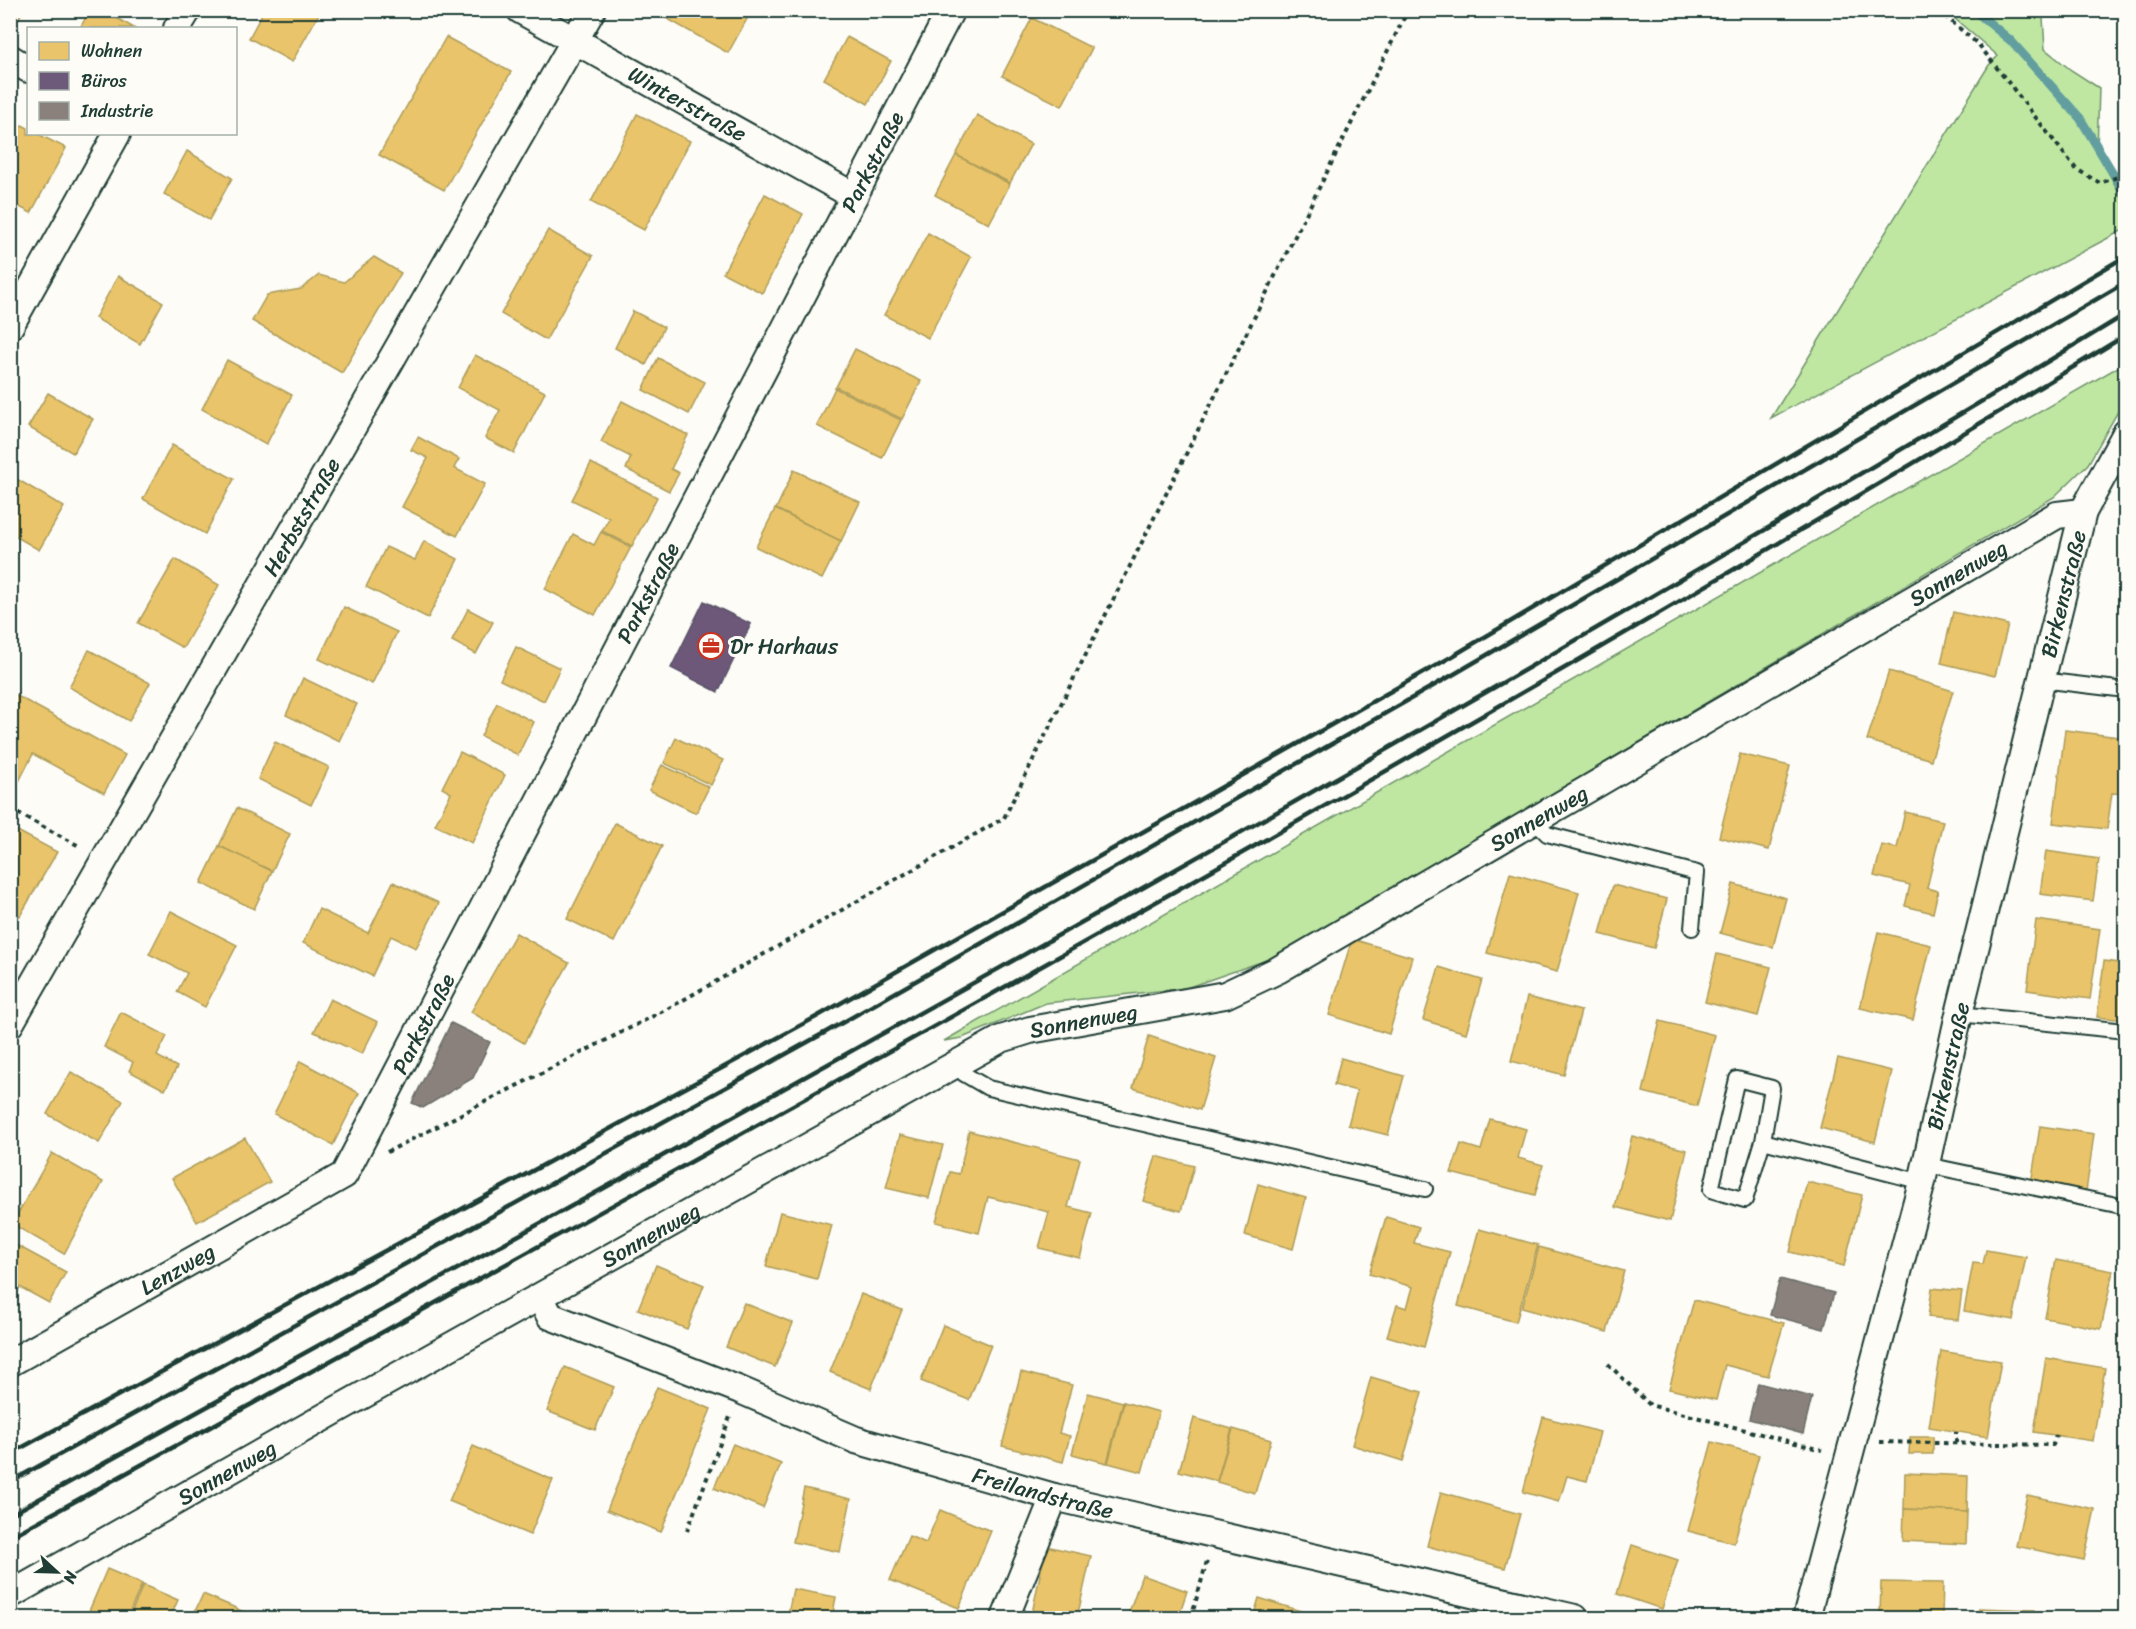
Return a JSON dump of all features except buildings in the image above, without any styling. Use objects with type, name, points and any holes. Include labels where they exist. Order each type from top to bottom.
[{"type":"street","points":[[178,27],[188,10]]},
{"type":"street","name":"Winterstraße","points":[[520,10],[854,196]]},
{"type":"street","name":"Herbststraße","points":[[10,1024],[592,10]]},
{"type":"street","name":"Parkstraße","points":[[344,1175],[951,10]]},
{"type":"street","points":[[10,58],[27,68]]},
{"type":"street","points":[[10,326],[116,135]]},
{"type":"street","points":[[2083,512],[2123,444]]},
{"type":"street","name":"Birkenstraße","points":[[1806,1618],[1924,1174],[1959,1014],[2083,512]]},
{"type":"street","name":"Sonnenweg","points":[[10,1595],[1001,1040],[1030,1030],[1225,994],[1278,970],[1532,819],[2057,515],[2083,512]]},
{"type":"street","name":"Lenzweg","points":[[10,1363],[344,1175]]},
{"type":"street","name":"Freilandstraße","points":[[540,1297],[550,1316],[740,1390],[856,1440],[1054,1497],[1575,1618]]},
{"type":"street","points":[[1005,1618],[1054,1497]]},
{"type":"lane","points":[[2042,680],[2126,690]]},
{"type":"lane","points":[[1532,819],[1547,834],[1697,873],[1692,928]]},
{"type":"lane","points":[[1959,1014],[2126,1031]]},
{"type":"lane","points":[[959,1063],[964,1074],[988,1088],[1425,1189]]},
{"type":"lane","points":[[1737,1079],[1772,1089],[1763,1141],[1745,1200],[1711,1190],[1737,1079]]},
{"type":"lane","points":[[1763,1141],[1924,1174],[2126,1207]]},
{"type":"path","points":[[386,1153],[669,1008],[1004,818],[1408,10]]},
{"type":"path","points":[[1938,10],[1979,45],[2076,169],[2100,183],[2126,174]]},
{"type":"path","points":[[10,809],[105,860]]},
{"type":"path","points":[[1608,1365],[1650,1405],[1849,1458]]},
{"type":"path","points":[[687,1531],[740,1390]]},
{"type":"path","points":[[1956,1432],[1956,1443]]},
{"type":"path","points":[[1873,1442],[2053,1445],[2056,1436]]},
{"type":"path","points":[[1191,1618],[1215,1534]]},
{"type":"green space","points":[[1946,11],[2033,11],[2043,18],[2045,49],[2071,70],[2099,88],[2097,151],[2125,204],[2125,229],[1771,418],[1989,65],[1998,56]]},
{"type":"green space","points":[[2125,363],[2125,399],[2088,464],[2054,497],[1278,956],[1186,988],[1046,1003],[962,1038],[944,1041]]},
{"type":"waterway","points":[[1974,10],[2011,41],[2080,118],[2126,195]]},
{"type":"railway","points":[[10,1454],[818,1016],[1451,657],[2126,256]]},
{"type":"railway","points":[[10,1482],[826,1032],[1456,673],[2126,282]]},
{"type":"railway","points":[[10,1515],[1075,926],[1603,625],[2126,314]]},
{"type":"railway","points":[[10,1537],[1075,948],[1603,646],[2126,335]]},
{"type":"place","name":"Dr Harhaus","points":[[711,646]]}]
